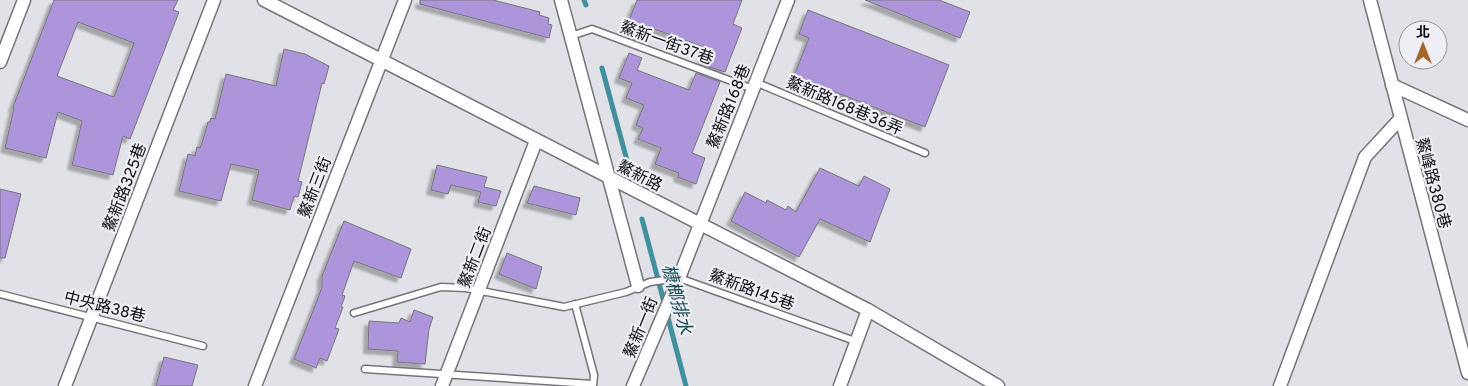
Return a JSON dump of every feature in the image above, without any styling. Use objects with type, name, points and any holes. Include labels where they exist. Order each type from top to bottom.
[{"type":"street","points":[[0,62],[24,0]]},
{"type":"street","name":"鰲新路325巷","points":[[65,386],[214,0]]},
{"type":"street","name":"鰲新路","points":[[264,0],[868,310],[991,384]]},
{"type":"street","name":"鰲新三街","points":[[255,386],[405,0]]},
{"type":"street","points":[[561,0],[609,177],[644,284]]},
{"type":"street","name":"鰲新路168巷","points":[[699,224],[788,0]]},
{"type":"street","name":"鰲峰路380巷","points":[[1370,0],[1468,373]]},
{"type":"street","points":[[1392,85],[1468,120]]},
{"type":"street","points":[[1280,386],[1365,157],[1400,119]]},
{"type":"street","name":"鰲新二街","points":[[444,380],[536,140]]},
{"type":"street","name":"鰲新一街","points":[[633,386],[673,282],[699,224]]},
{"type":"street","points":[[840,386],[854,341],[868,310]]},
{"type":"lane","name":"鰲新一街37巷","points":[[571,36],[592,29],[754,86]]},
{"type":"lane","name":"鰲新路168巷36弄","points":[[754,86],[925,153]]},
{"type":"lane","points":[[354,313],[441,287],[478,291],[564,307],[626,292],[644,284],[673,282]]},
{"type":"lane","name":"鰲新路145巷","points":[[673,282],[854,341]]},
{"type":"lane","name":"中央路38巷","points":[[0,294],[203,346]]},
{"type":"lane","points":[[364,369],[444,380],[592,385],[594,375],[575,304]]},
{"type":"building","points":[[54,0],[178,0],[173,10],[179,12],[130,139],[123,136],[113,175],[72,165],[82,121],[58,112],[46,158],[5,148],[13,107]],"holes":[[[78,22],[134,43],[114,97],[57,76]]]},
{"type":"building","points":[[420,0],[493,0],[540,12],[539,15],[549,18],[548,24],[552,25],[549,38],[420,4]]},
{"type":"building","points":[[637,0],[742,0],[733,24],[742,28],[725,72],[700,64],[706,48],[688,41],[651,28],[645,41],[624,33]]},
{"type":"building","points":[[865,0],[939,0],[970,12],[960,38]]},
{"type":"building","points":[[808,10],[949,65],[925,127],[794,76],[809,38],[799,34]]},
{"type":"building","points":[[284,49],[305,54],[329,66],[324,84],[322,83],[298,181],[302,182],[298,197],[294,196],[290,210],[252,200],[259,170],[231,164],[221,201],[179,191],[188,154],[195,156],[197,147],[200,148],[202,143],[208,122],[210,122],[211,118],[215,119],[226,74],[276,86]]},
{"type":"building","points":[[629,53],[642,58],[637,70],[689,90],[696,73],[720,82],[692,153],[705,158],[696,184],[678,177],[679,173],[655,164],[661,148],[638,139],[643,128],[636,125],[644,105],[626,98],[632,83],[619,78]]},
{"type":"building","points":[[437,165],[487,177],[484,187],[501,191],[496,206],[478,202],[481,192],[451,185],[448,194],[431,190]]},
{"type":"building","points":[[820,168],[859,186],[864,176],[890,189],[870,242],[820,219],[799,257],[731,221],[745,192],[766,203],[767,200],[786,210],[788,206],[796,212]]},
{"type":"building","points":[[534,186],[580,198],[576,215],[527,203]]},
{"type":"building","points":[[0,189],[21,194],[5,258],[0,258]]},
{"type":"building","points":[[344,221],[411,249],[401,278],[354,261],[342,295],[345,296],[341,307],[343,307],[335,328],[339,329],[327,361],[320,358],[316,368],[294,359],[322,287],[322,276]]},
{"type":"building","points":[[507,253],[542,267],[536,289],[499,274]]},
{"type":"building","points":[[414,310],[433,317],[429,329],[425,364],[397,362],[398,351],[368,349],[369,321],[399,323],[401,318],[410,322]]},
{"type":"building","points":[[164,357],[198,365],[192,386],[156,386]]},
{"type":"waterway","name":"槺榔排水","points":[[584,0],[586,5]]},
{"type":"waterway","name":"槺榔排水","points":[[602,68],[629,168]]},
{"type":"waterway","name":"槺榔排水","points":[[642,219],[665,306]]},
{"type":"waterway","name":"槺榔排水","points":[[667,314],[686,386]]}]
